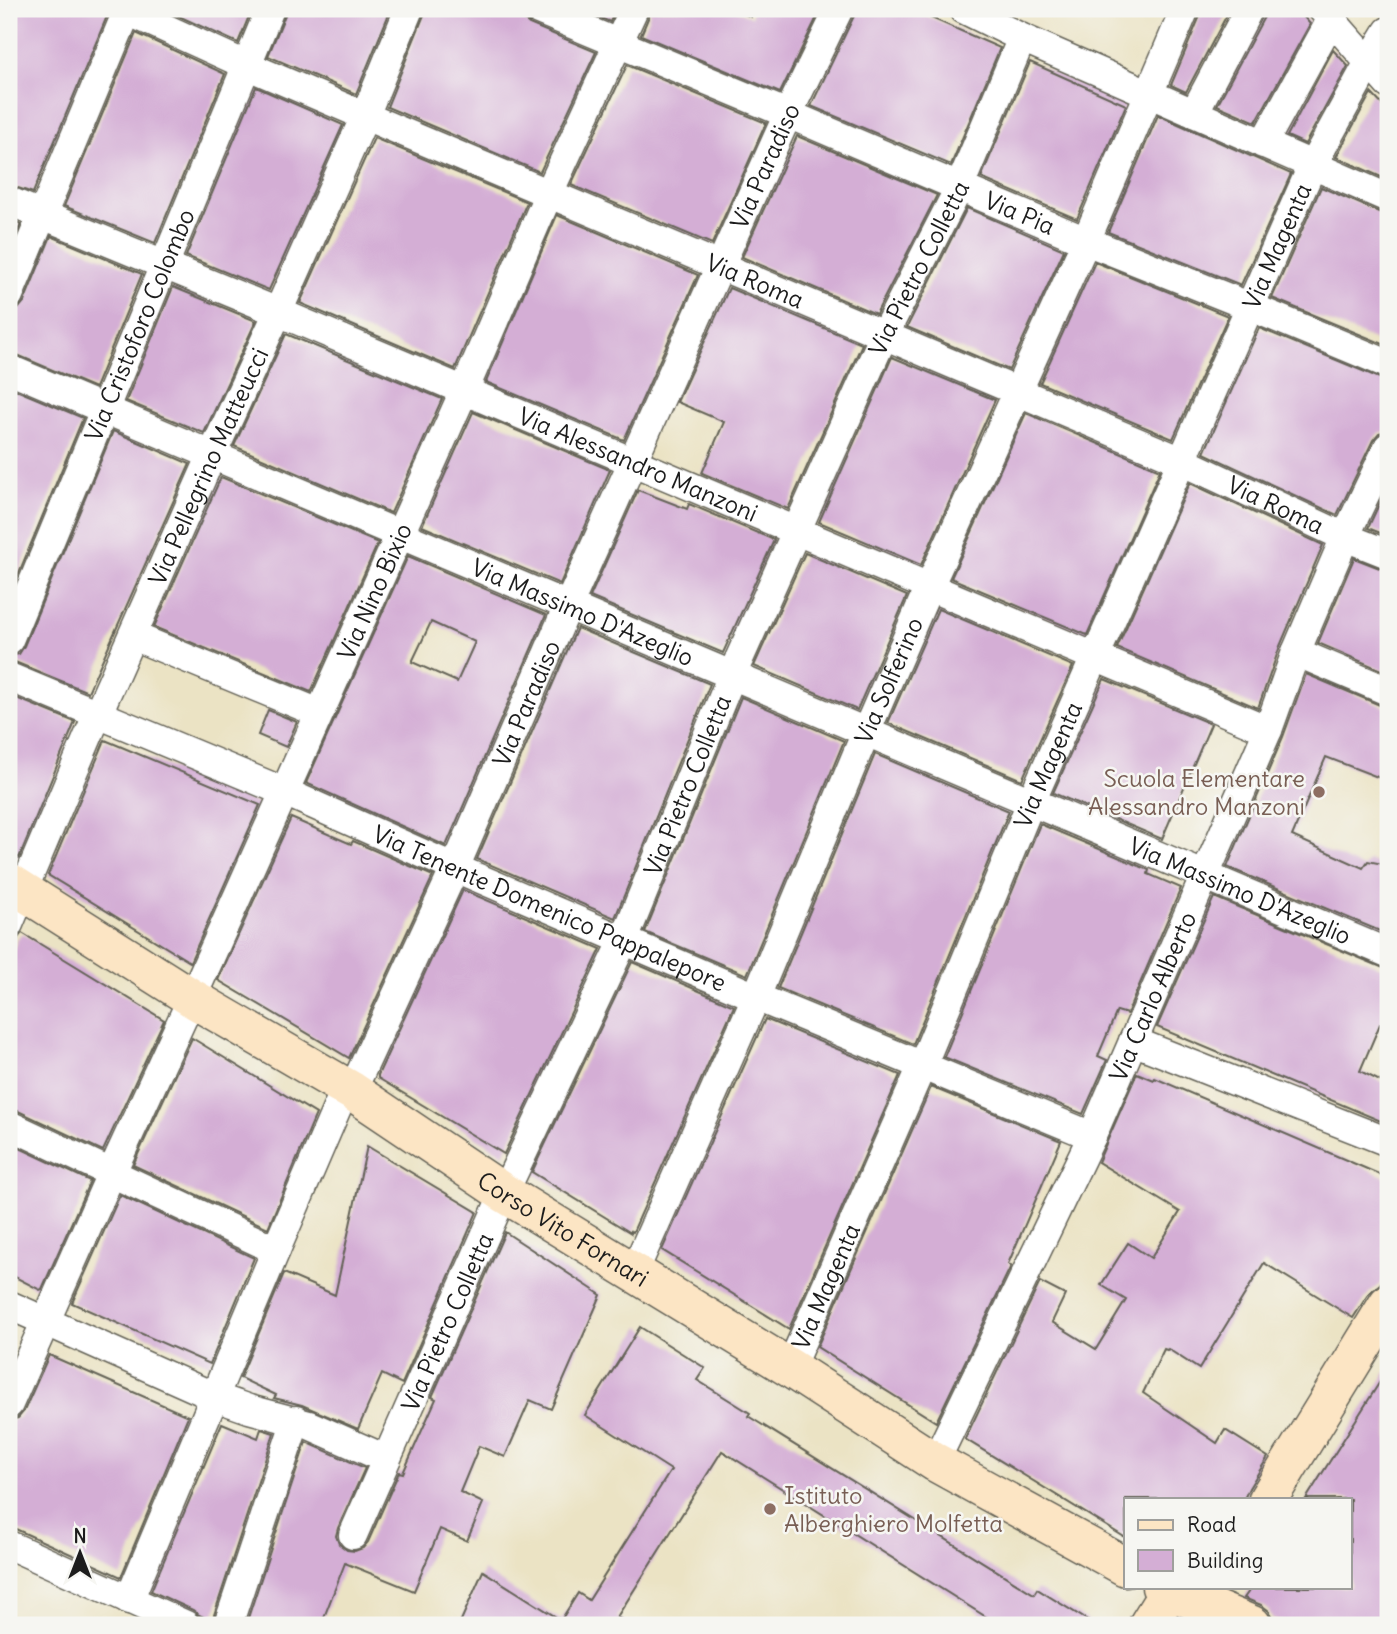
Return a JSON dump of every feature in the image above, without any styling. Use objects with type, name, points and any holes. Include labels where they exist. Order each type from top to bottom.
[{"type":"street","name":"Via Roma","points":[[126,9],[246,65],[1182,461],[1345,537],[1388,554]]},
{"type":"street","points":[[9,295],[126,9]]},
{"type":"street","name":"Via Cristoforo Colombo","points":[[9,640],[270,9]]},
{"type":"street","name":"Via Pellegrino Matteucci","points":[[13,899],[278,313],[409,9]]},
{"type":"street","name":"Via Pia","points":[[536,9],[1086,241],[1388,364]]},
{"type":"street","name":"Via Nino Bixio","points":[[9,1404],[464,391],[548,193],[634,9]]},
{"type":"street","name":"Via Paradiso","points":[[129,1600],[276,1250],[349,1089],[455,868],[632,462],[788,114],[839,9]]},
{"type":"street","points":[[963,9],[1022,38],[1388,198]]},
{"type":"street","name":"Via Solferino","points":[[634,1272],[756,997],[929,587],[1086,241],[1185,9]]},
{"type":"street","points":[[1194,113],[1249,9]]},
{"type":"street","points":[[1263,144],[1330,13],[1388,84]]},
{"type":"street","name":"Via Magenta","points":[[790,1368],[922,1066],[1031,802],[1313,164],[1388,31]]},
{"type":"street","name":"Via Pietro Colletta","points":[[354,1535],[504,1193],[624,940],[732,675],[796,531],[884,335],[959,188],[1022,38]]},
{"type":"street","name":"Via Alessandro Manzoni","points":[[9,201],[1268,730]]},
{"type":"street","name":"Via Massimo D'Azeglio","points":[[9,369],[1388,953]]},
{"type":"street","name":"Via Carlo Alberto","points":[[935,1462],[1092,1136],[1268,730],[1296,652],[1345,537],[1388,447]]},
{"type":"street","points":[[133,636],[319,713]]},
{"type":"street","points":[[1296,652],[1388,691]]},
{"type":"street","name":"Via Tenente Domenico Pappalepore","points":[[9,677],[285,792],[756,997],[1092,1136]]},
{"type":"street","name":"Corso Vito Fornari","points":[[13,899],[349,1089],[504,1193],[790,1368],[935,1462],[1124,1566]]},
{"type":"street","points":[[1133,1041],[1388,1142]]},
{"type":"street","points":[[9,1125],[276,1250]]},
{"type":"street","points":[[9,1305],[215,1396],[249,1409],[296,1420],[386,1459]]},
{"type":"street","points":[[1269,1498],[1385,1315]]},
{"type":"street","points":[[228,1625],[296,1420]]},
{"type":"street","points":[[9,1545],[186,1625]]},
{"type":"street","points":[[1148,1625],[1193,1601],[1252,1625]]},
{"type":"building","points":[[9,9],[107,9],[108,14],[33,193],[9,185]]},
{"type":"building","points":[[163,9],[252,9],[238,43]]},
{"type":"building","points":[[286,9],[391,9],[356,94],[268,56]]},
{"type":"building","points":[[425,9],[520,9],[522,18],[529,24],[596,52],[540,172],[387,107]]},
{"type":"building","points":[[579,9],[616,9],[610,22]]},
{"type":"building","points":[[650,9],[734,9],[751,17],[754,9],[821,9],[780,93],[641,35]]},
{"type":"building","points":[[855,9],[911,9],[1000,48],[951,165],[811,106]]},
{"type":"building","points":[[1201,9],[1230,9],[1186,92],[1171,85]]},
{"type":"building","points":[[1266,9],[1297,9],[1310,24],[1256,122],[1217,105]]},
{"type":"building","points":[[136,33],[225,74],[155,243],[64,206]]},
{"type":"building","points":[[1333,50],[1348,66],[1305,144],[1287,136]]},
{"type":"building","points":[[1030,62],[1126,105],[1077,219],[981,178]]},
{"type":"building","points":[[627,65],[766,123],[712,244],[571,185]]},
{"type":"building","points":[[256,87],[343,125],[269,290],[186,256]]},
{"type":"building","points":[[1371,93],[1388,111],[1388,180],[1336,157]]},
{"type":"building","points":[[1158,115],[1291,174],[1241,285],[1108,232]]},
{"type":"building","points":[[797,136],[937,195],[876,314],[742,257]]},
{"type":"building","points":[[374,138],[527,202],[455,369],[300,303]]},
{"type":"building","points":[[1321,187],[1388,214],[1388,346],[1272,298]]},
{"type":"building","points":[[967,208],[1064,250],[1009,370],[907,327]]},
{"type":"building","points":[[557,215],[698,275],[624,440],[486,382]]},
{"type":"building","points":[[9,219],[21,224],[9,252]]},
{"type":"building","points":[[51,236],[142,274],[95,388],[9,353],[9,311],[18,309],[24,302]]},
{"type":"building","points":[[1095,262],[1228,316],[1173,439],[1040,383]]},
{"type":"building","points":[[173,287],[256,321],[204,433],[126,401]]},
{"type":"building","points":[[729,288],[862,344],[788,509],[702,473],[724,422],[677,402]]},
{"type":"building","points":[[1259,328],[1388,380],[1388,431],[1379,433],[1373,440],[1337,515],[1204,453]]},
{"type":"building","points":[[286,334],[442,399],[391,513],[234,446]]},
{"type":"building","points":[[892,357],[995,400],[921,565],[819,522]]},
{"type":"building","points":[[9,387],[83,418],[9,597]]},
{"type":"building","points":[[473,412],[610,470],[560,584],[422,526]]},
{"type":"building","points":[[1026,413],[1160,470],[1087,635],[951,578]]},
{"type":"building","points":[[113,431],[190,464],[88,692],[9,661],[9,656],[19,654],[24,646]]},
{"type":"building","points":[[221,477],[378,543],[311,692],[154,627]]},
{"type":"building","points":[[1190,483],[1323,545],[1280,646],[1258,708],[1117,648]]},
{"type":"building","points":[[1388,485],[1388,536],[1368,528]]},
{"type":"building","points":[[638,490],[687,509],[689,504],[774,540],[723,653],[590,597]]},
{"type":"building","points":[[805,553],[907,596],[857,710],[754,666]]},
{"type":"building","points":[[408,556],[546,615],[446,846],[306,783]],"holes":[[[431,622],[475,642],[457,682],[412,662]]]},
{"type":"building","points":[[1354,558],[1388,570],[1388,673],[1318,643]]},
{"type":"building","points":[[938,609],[1073,666],[1022,780],[888,723]]},
{"type":"building","points":[[577,628],[710,684],[615,918],[477,859]]},
{"type":"building","name":"Scuola Elementare Alessandro Manzoni","points":[[1306,674],[1388,707],[1388,781],[1326,757],[1292,836],[1363,868],[1368,861],[1388,865],[1387,934],[1227,867],[1283,737]]},
{"type":"building","points":[[1104,679],[1211,724],[1162,839],[1053,793]]},
{"type":"building","points":[[9,695],[75,722],[19,858],[9,851]]},
{"type":"building","points":[[741,697],[844,741],[747,975],[645,932]]},
{"type":"building","points":[[268,710],[297,722],[286,747],[258,735]]},
{"type":"building","points":[[105,740],[260,805],[190,962],[48,875]]},
{"type":"building","points":[[875,754],[1009,811],[913,1044],[778,988]]},
{"type":"building","points":[[291,818],[351,844],[353,841],[433,876],[349,1058],[218,980]]},
{"type":"building","points":[[1040,824],[1149,870],[1148,874],[1181,888],[1127,1014],[1117,1011],[1098,1056],[1107,1060],[1083,1114],[944,1057]]},
{"type":"building","points":[[463,890],[601,949],[504,1154],[378,1078]]},
{"type":"building","points":[[1214,897],[1386,969],[1388,1027],[1380,1024],[1360,1071],[1388,1085],[1388,1124],[1157,1027]]},
{"type":"building","points":[[22,933],[164,1020],[103,1151],[9,1109],[9,960]]},
{"type":"building","points":[[632,962],[734,1006],[631,1233],[532,1172]]},
{"type":"building","points":[[765,1019],[900,1075],[789,1329],[662,1250]]},
{"type":"building","points":[[192,1038],[316,1114],[268,1228],[133,1165]]},
{"type":"building","points":[[1137,1073],[1154,1080],[1155,1078],[1388,1178],[1388,1271],[1353,1318],[1264,1263],[1199,1369],[1164,1349],[1143,1393],[1217,1443],[1225,1430],[1268,1457],[1244,1498],[1124,1498],[1124,1537],[965,1439],[1040,1282],[1065,1295],[1052,1322],[1096,1349],[1126,1300],[1101,1285],[1128,1243],[1151,1258],[1180,1212],[1098,1162]]},
{"type":"building","points":[[931,1087],[1061,1141],[1008,1264],[1011,1266],[936,1422],[817,1347]]},
{"type":"building","points":[[9,1143],[90,1181],[40,1290],[9,1274]]},
{"type":"building","points":[[367,1146],[477,1212],[402,1384],[382,1374],[358,1429],[302,1405],[274,1398],[276,1395],[240,1378],[284,1273],[335,1295]]},
{"type":"building","points":[[120,1195],[254,1258],[210,1364],[72,1303]]},
{"type":"building","points":[[505,1232],[601,1295],[551,1409],[530,1400],[505,1457],[479,1446],[460,1492],[483,1503],[467,1541],[440,1529],[414,1591],[345,1563],[321,1625],[258,1625],[247,1621],[306,1442],[365,1468],[336,1536],[339,1544],[347,1550],[363,1548],[368,1542],[436,1399],[432,1397]]},
{"type":"building","points":[[640,1327],[705,1368],[697,1380],[750,1413],[748,1416],[1034,1594],[1037,1589],[1095,1625],[999,1625],[722,1451],[617,1617],[631,1625],[459,1625],[483,1571],[561,1620],[578,1593],[589,1600],[671,1470],[585,1415]]},
{"type":"building","points":[[49,1355],[188,1416],[121,1577],[9,1526],[9,1420],[18,1418],[24,1411]]},
{"type":"building","points":[[1388,1369],[1388,1625],[1291,1625],[1272,1618],[1269,1611],[1261,1605],[1244,1598],[1251,1588],[1352,1588],[1352,1498],[1307,1498]]},
{"type":"building","points":[[222,1423],[258,1438],[261,1429],[274,1433],[212,1621],[151,1591]]},
{"type":"place","name":"Scuola Elementare Alessandro Manzoni","points":[[1319,792]]},
{"type":"place","name":"Istituto Alberghiero Molfetta","points":[[770,1509]]}]
